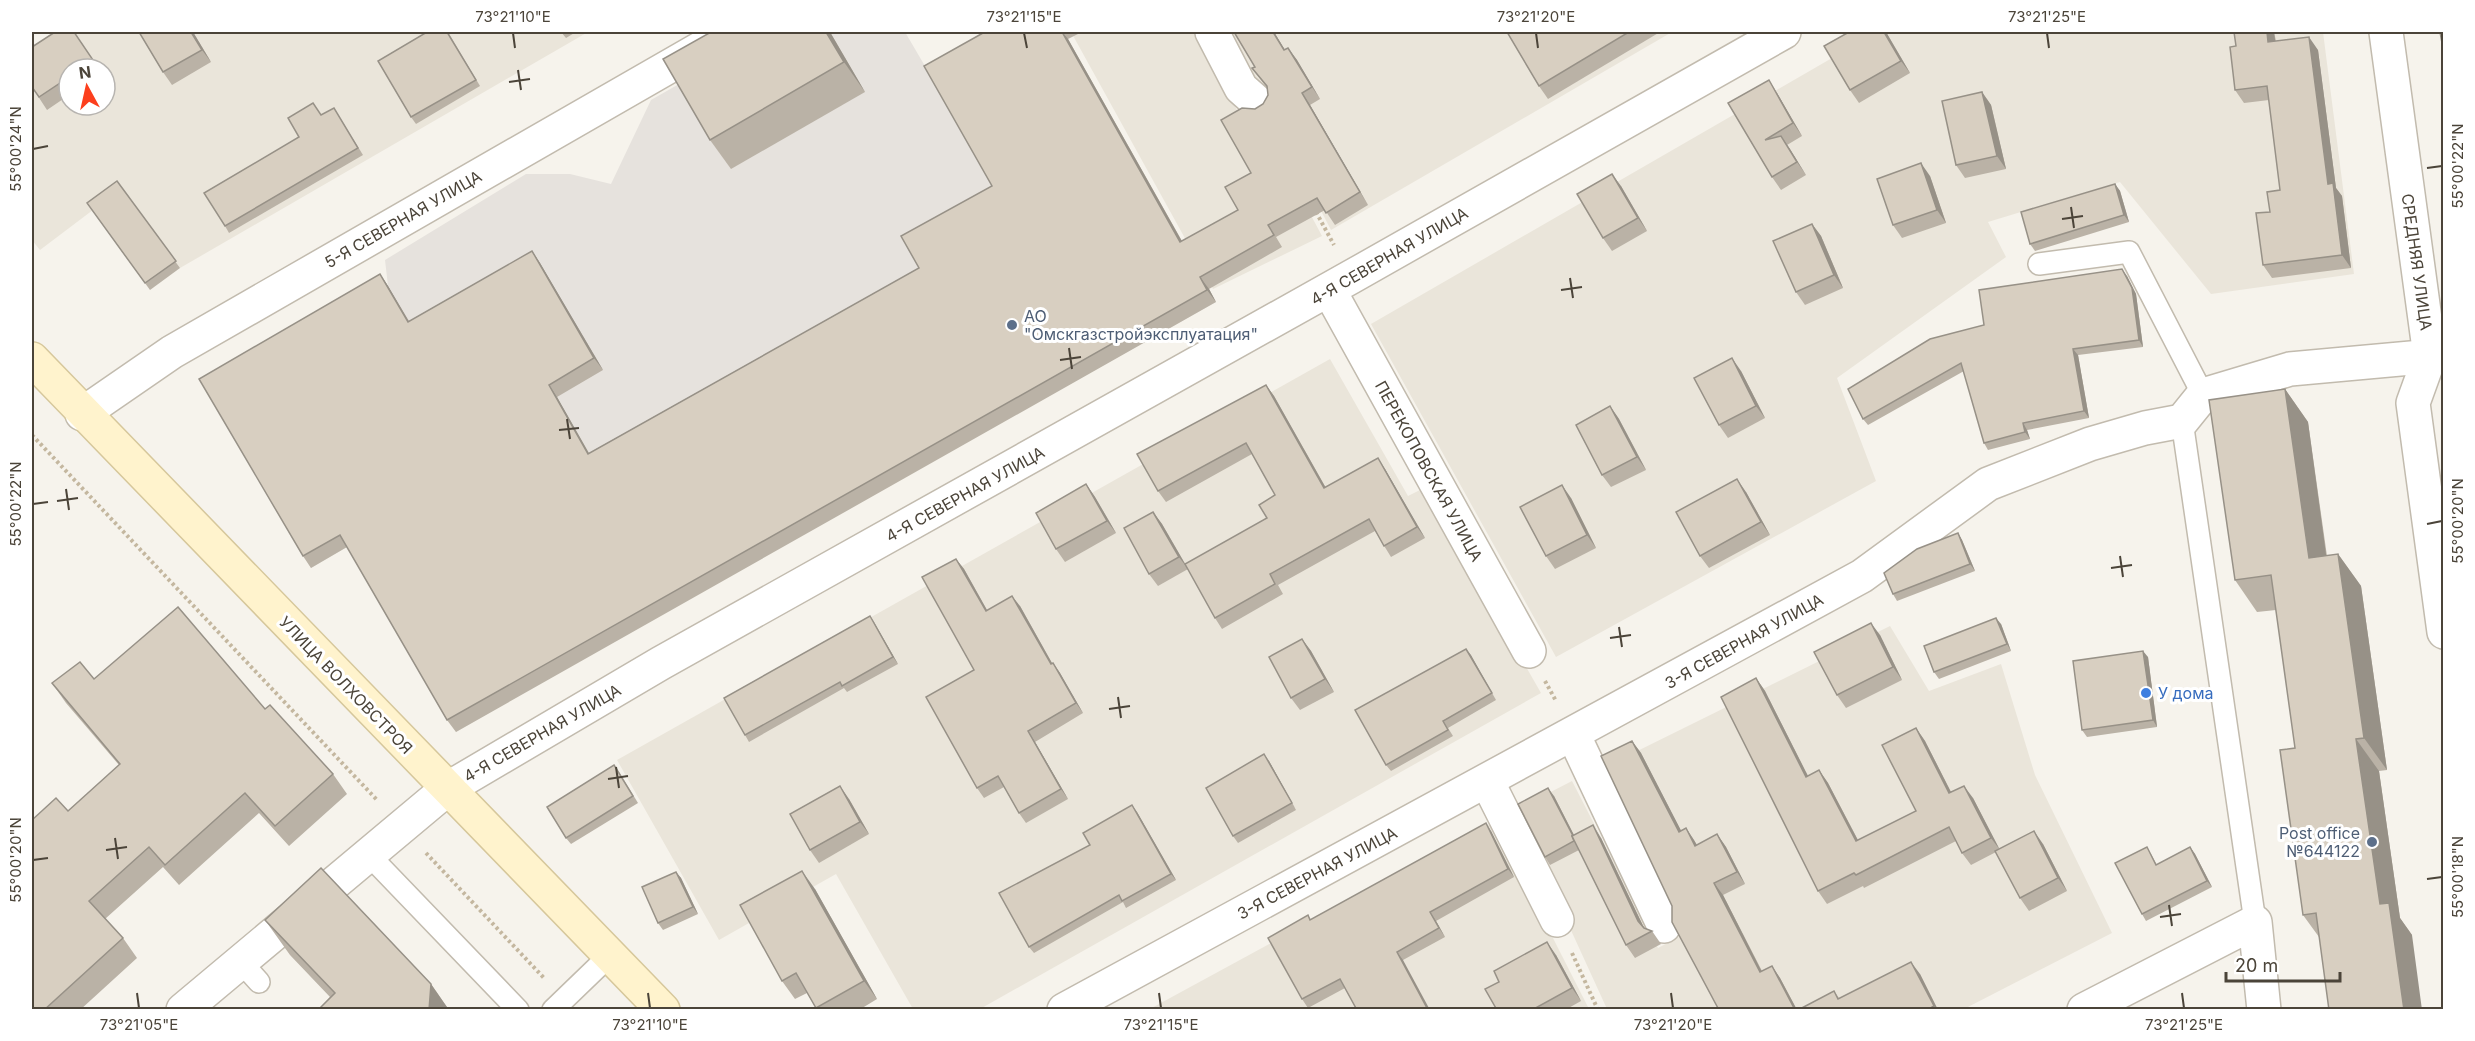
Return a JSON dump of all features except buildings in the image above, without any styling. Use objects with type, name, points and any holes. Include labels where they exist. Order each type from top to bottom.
[{"type":"main road","name":"УЛИЦА ВОЛХОВСТРОЯ","points":[[32,359],[82,414],[663,1010]]},
{"type":"street","name":"5-Я СЕВЕРНАЯ УЛИЦА","points":[[82,414],[172,352],[729,32]]},
{"type":"street","points":[[1212,32],[1241,88],[1258,103]]},
{"type":"street","name":"4-Я СЕВЕРНАЯ УЛИЦА","points":[[183,1010],[250,971],[368,854],[447,789],[661,663],[1340,284],[1784,32]]},
{"type":"street","name":"СРЕДНЯЯ УЛИЦА","points":[[2386,32],[2437,356],[2413,403],[2444,632]]},
{"type":"street","name":"ПЕРЕКОПОВСКАЯ УЛИЦА","points":[[1340,284],[1529,651]]},
{"type":"street","points":[[2182,421],[2203,395],[2290,369],[2437,356]]},
{"type":"street","name":"3-Я СЕВЕРНАЯ УЛИЦА","points":[[1064,1010],[1862,576],[1989,484],[2090,444],[2145,428],[2182,421]]},
{"type":"street","points":[[1573,734],[1664,926]]},
{"type":"street","points":[[1487,781],[1557,920]]},
{"type":"street","points":[[2085,1010],[2255,922],[2264,1010]]},
{"type":"lane","points":[[2039,264],[2128,252],[2203,395]]},
{"type":"lane","points":[[2182,421],[2255,922]]},
{"type":"lane","points":[[368,854],[518,1010]]},
{"type":"lane","points":[[558,1004],[610,955]]},
{"type":"path","points":[[1313,206],[1340,284]]},
{"type":"path","points":[[32,435],[349,767],[558,1004]]},
{"type":"path","points":[[1529,651],[1573,734]]},
{"type":"path","points":[[1557,920],[1598,1010]]},
{"type":"shaded area","points":[[77,32],[588,32],[180,268],[122,188],[40,250],[32,240],[32,60]]},
{"type":"shaded area","points":[[770,32],[905,32],[932,78],[1063,32],[1216,302],[614,640],[456,732],[375,593],[409,511],[311,568],[207,391],[388,286],[385,260],[526,174],[570,174],[611,184],[651,100]]},
{"type":"shaded area","points":[[1071,32],[1197,32],[1243,122],[1257,114],[1322,236],[1213,289]]},
{"type":"shaded area","points":[[1228,32],[1672,32],[1331,230]]},
{"type":"shaded area","points":[[1877,32],[2323,32],[2354,274],[2211,294],[2120,182],[1988,222],[2006,257],[1837,378],[1876,481],[1556,657],[1371,324]]},
{"type":"shaded area","points":[[1330,359],[1408,496],[1424,488],[1541,693],[980,1009],[913,1009],[836,874],[719,940],[617,760]]},
{"type":"shaded area","points":[[1890,626],[1929,691],[2001,664],[2035,775],[2112,933],[1964,1009],[1607,1009],[1516,810],[1572,781],[1658,948],[1683,935],[1603,768]]},
{"type":"shaded area","points":[[1494,822],[1589,1009],[1148,1010]]},
{"type":"place","name":"АО \"Омскгазстройэксплуатация\"","points":[[1012,325]]},
{"type":"place","name":"У дома","points":[[2146,693]]},
{"type":"place","name":"Post office №644122","points":[[2372,842]]}]
